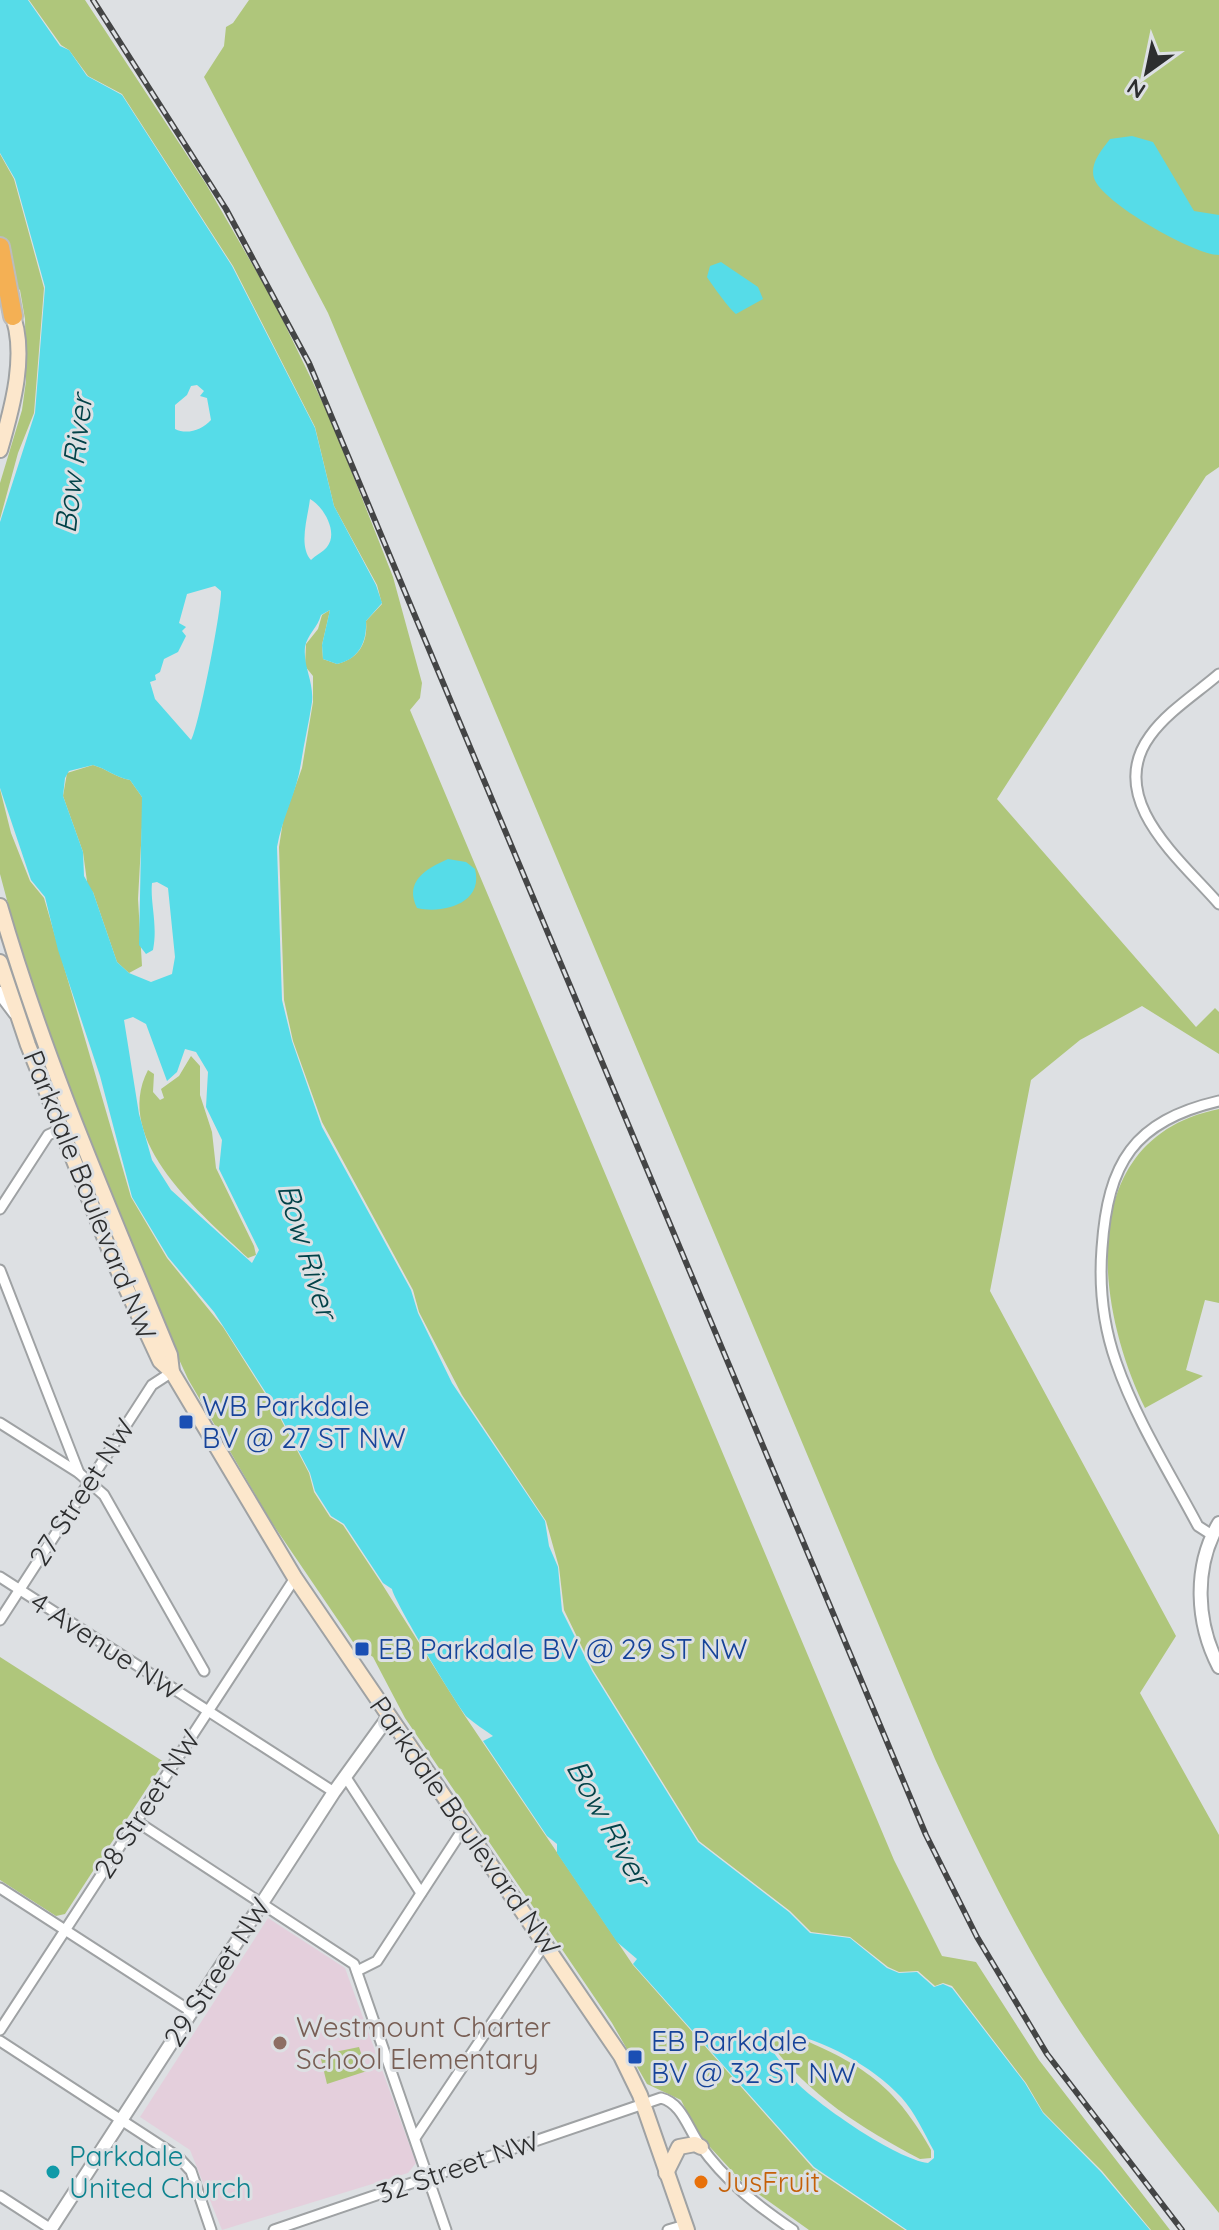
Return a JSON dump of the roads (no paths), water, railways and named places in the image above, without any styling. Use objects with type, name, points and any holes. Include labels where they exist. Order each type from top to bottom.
[{"type":"highway","points":[[0,247],[13,316]]},
{"type":"main road","points":[[0,286],[13,316],[16,376],[0,450]]},
{"type":"main road","name":"Parkdale Boulevard NW","points":[[0,906],[3,926],[67,1107],[170,1355],[172,1372]]},
{"type":"main road","name":"Parkdale Boulevard NW","points":[[0,965],[18,1018],[135,1312],[160,1361],[172,1372],[295,1578],[621,2056],[643,2105],[686,2227]]},
{"type":"main road","points":[[666,2173],[679,2147],[695,2144],[701,2147]]},
{"type":"street","points":[[1219,674],[1149,738],[1139,757],[1136,783],[1146,817],[1219,904]]},
{"type":"street","points":[[0,965],[21,979]]},
{"type":"street","points":[[0,993],[18,1018]]},
{"type":"street","points":[[1219,1101],[1183,1109],[1151,1129],[1121,1163],[1104,1215],[1100,1273],[1106,1326],[1123,1378],[1198,1526],[1216,1529],[1204,1564],[1201,1607],[1205,1636],[1219,1667]]},
{"type":"street","points":[[0,1209],[48,1135],[62,1129]]},
{"type":"street","points":[[0,1270],[79,1473]]},
{"type":"street","name":"27 Street NW","points":[[0,1620],[152,1385],[172,1372]]},
{"type":"street","points":[[0,1423],[79,1473],[104,1495],[204,1671]]},
{"type":"street","name":"4 Avenue NW","points":[[0,1577],[334,1792]]},
{"type":"street","name":"28 Street NW","points":[[0,2030],[295,1578]]},
{"type":"street","name":"29 Street NW","points":[[50,2230],[334,1792],[389,1716]]},
{"type":"street","points":[[345,1776],[421,1893]]},
{"type":"street","points":[[136,1821],[348,1957],[357,1971],[446,2230]]},
{"type":"street","points":[[357,1971],[377,1961],[465,1826]]},
{"type":"street","points":[[0,1888],[192,2012]]},
{"type":"street","points":[[415,2138],[546,1942]]},
{"type":"street","points":[[0,2041],[178,2157],[191,2171],[211,2230]]},
{"type":"street","points":[[643,2105],[661,2098],[674,2103],[701,2147],[748,2199],[793,2230]]},
{"type":"street","name":"32 Street NW","points":[[274,2230],[643,2105]]},
{"type":"street","points":[[0,2196],[50,2230]]},
{"type":"street","points":[[668,2230],[686,2227]]},
{"type":"water","name":"Bow River","points":[[0,0],[28,0],[60,46],[69,50],[87,76],[122,95],[232,266],[315,428],[334,506],[376,585],[382,603],[366,621],[360,648],[345,662],[337,664],[323,659],[322,645],[330,610],[321,615],[305,647],[312,702],[299,774],[277,847],[282,1000],[292,1041],[322,1127],[411,1290],[418,1313],[452,1383],[545,1521],[549,1546],[558,1567],[562,1611],[592,1671],[698,1842],[789,1912],[810,1933],[850,1938],[887,1968],[899,1973],[917,1972],[934,1987],[943,1984],[952,1988],[1025,2083],[1043,2113],[1101,2172],[1150,2230],[907,2230],[814,2167],[633,1964],[637,1959],[617,1942],[557,1853],[557,1844],[547,1836],[483,1741],[493,1736],[467,1717],[426,1653],[392,1589],[383,1583],[344,1524],[331,1516],[315,1491],[310,1473],[277,1410],[214,1312],[168,1257],[132,1197],[100,1076],[58,950],[45,897],[31,880],[0,788],[0,522],[35,413],[45,287],[15,179],[0,153]],"holes":[[[197,385],[204,391],[200,396],[207,398],[211,420],[184,432],[175,429],[175,405],[187,395],[191,386]],[[310,499],[328,520],[330,541],[311,560],[304,539]],[[215,586],[221,591],[209,668],[191,740],[155,699],[150,682],[156,680],[155,675],[160,672],[164,659],[178,652],[186,636],[182,631],[186,627],[179,623],[187,594]],[[93,765],[130,780],[142,797],[139,945],[146,954],[153,950],[152,883],[157,882],[168,888],[175,957],[172,974],[151,982],[129,973],[117,962],[93,892],[84,876],[83,852],[63,796],[69,771]],[[133,1017],[146,1024],[167,1081],[177,1072],[185,1049],[196,1052],[208,1072],[206,1107],[222,1140],[219,1169],[259,1250],[252,1263],[171,1190],[152,1160],[139,1114],[124,1020]],[[782,2032],[798,2036],[830,2047],[876,2075],[906,2103],[934,2151],[934,2158],[928,2163],[897,2152],[840,2117],[797,2083],[767,2044],[769,2037]]]},
{"type":"water","points":[[1132,136],[1153,142],[1194,211],[1219,215],[1219,255],[1190,246],[1150,226],[1100,188],[1093,173],[1100,153],[1110,139]]},
{"type":"water","points":[[721,262],[758,287],[763,299],[736,314],[733,312],[707,277],[710,266]]},
{"type":"water","points":[[448,859],[466,862],[475,869],[473,891],[459,904],[449,908],[417,908],[413,891],[415,884],[425,872]]},
{"type":"railway","points":[[93,0],[226,209],[309,363],[926,1835],[977,1937],[1047,2054],[1182,2230]]},
{"type":"place","name":"WB Parkdale BV @ 27 ST NW","points":[[186,1422]]},
{"type":"place","name":"EB Parkdale BV @ 29 ST NW","points":[[362,1649]]},
{"type":"place","name":"Westmount Charter School Elementary","points":[[280,2043]]},
{"type":"place","name":"EB Parkdale BV @ 32 ST NW","points":[[635,2057]]},
{"type":"place","name":"Parkdale United Church","points":[[53,2172]]},
{"type":"place","name":"JusFruit","points":[[701,2182]]}]
